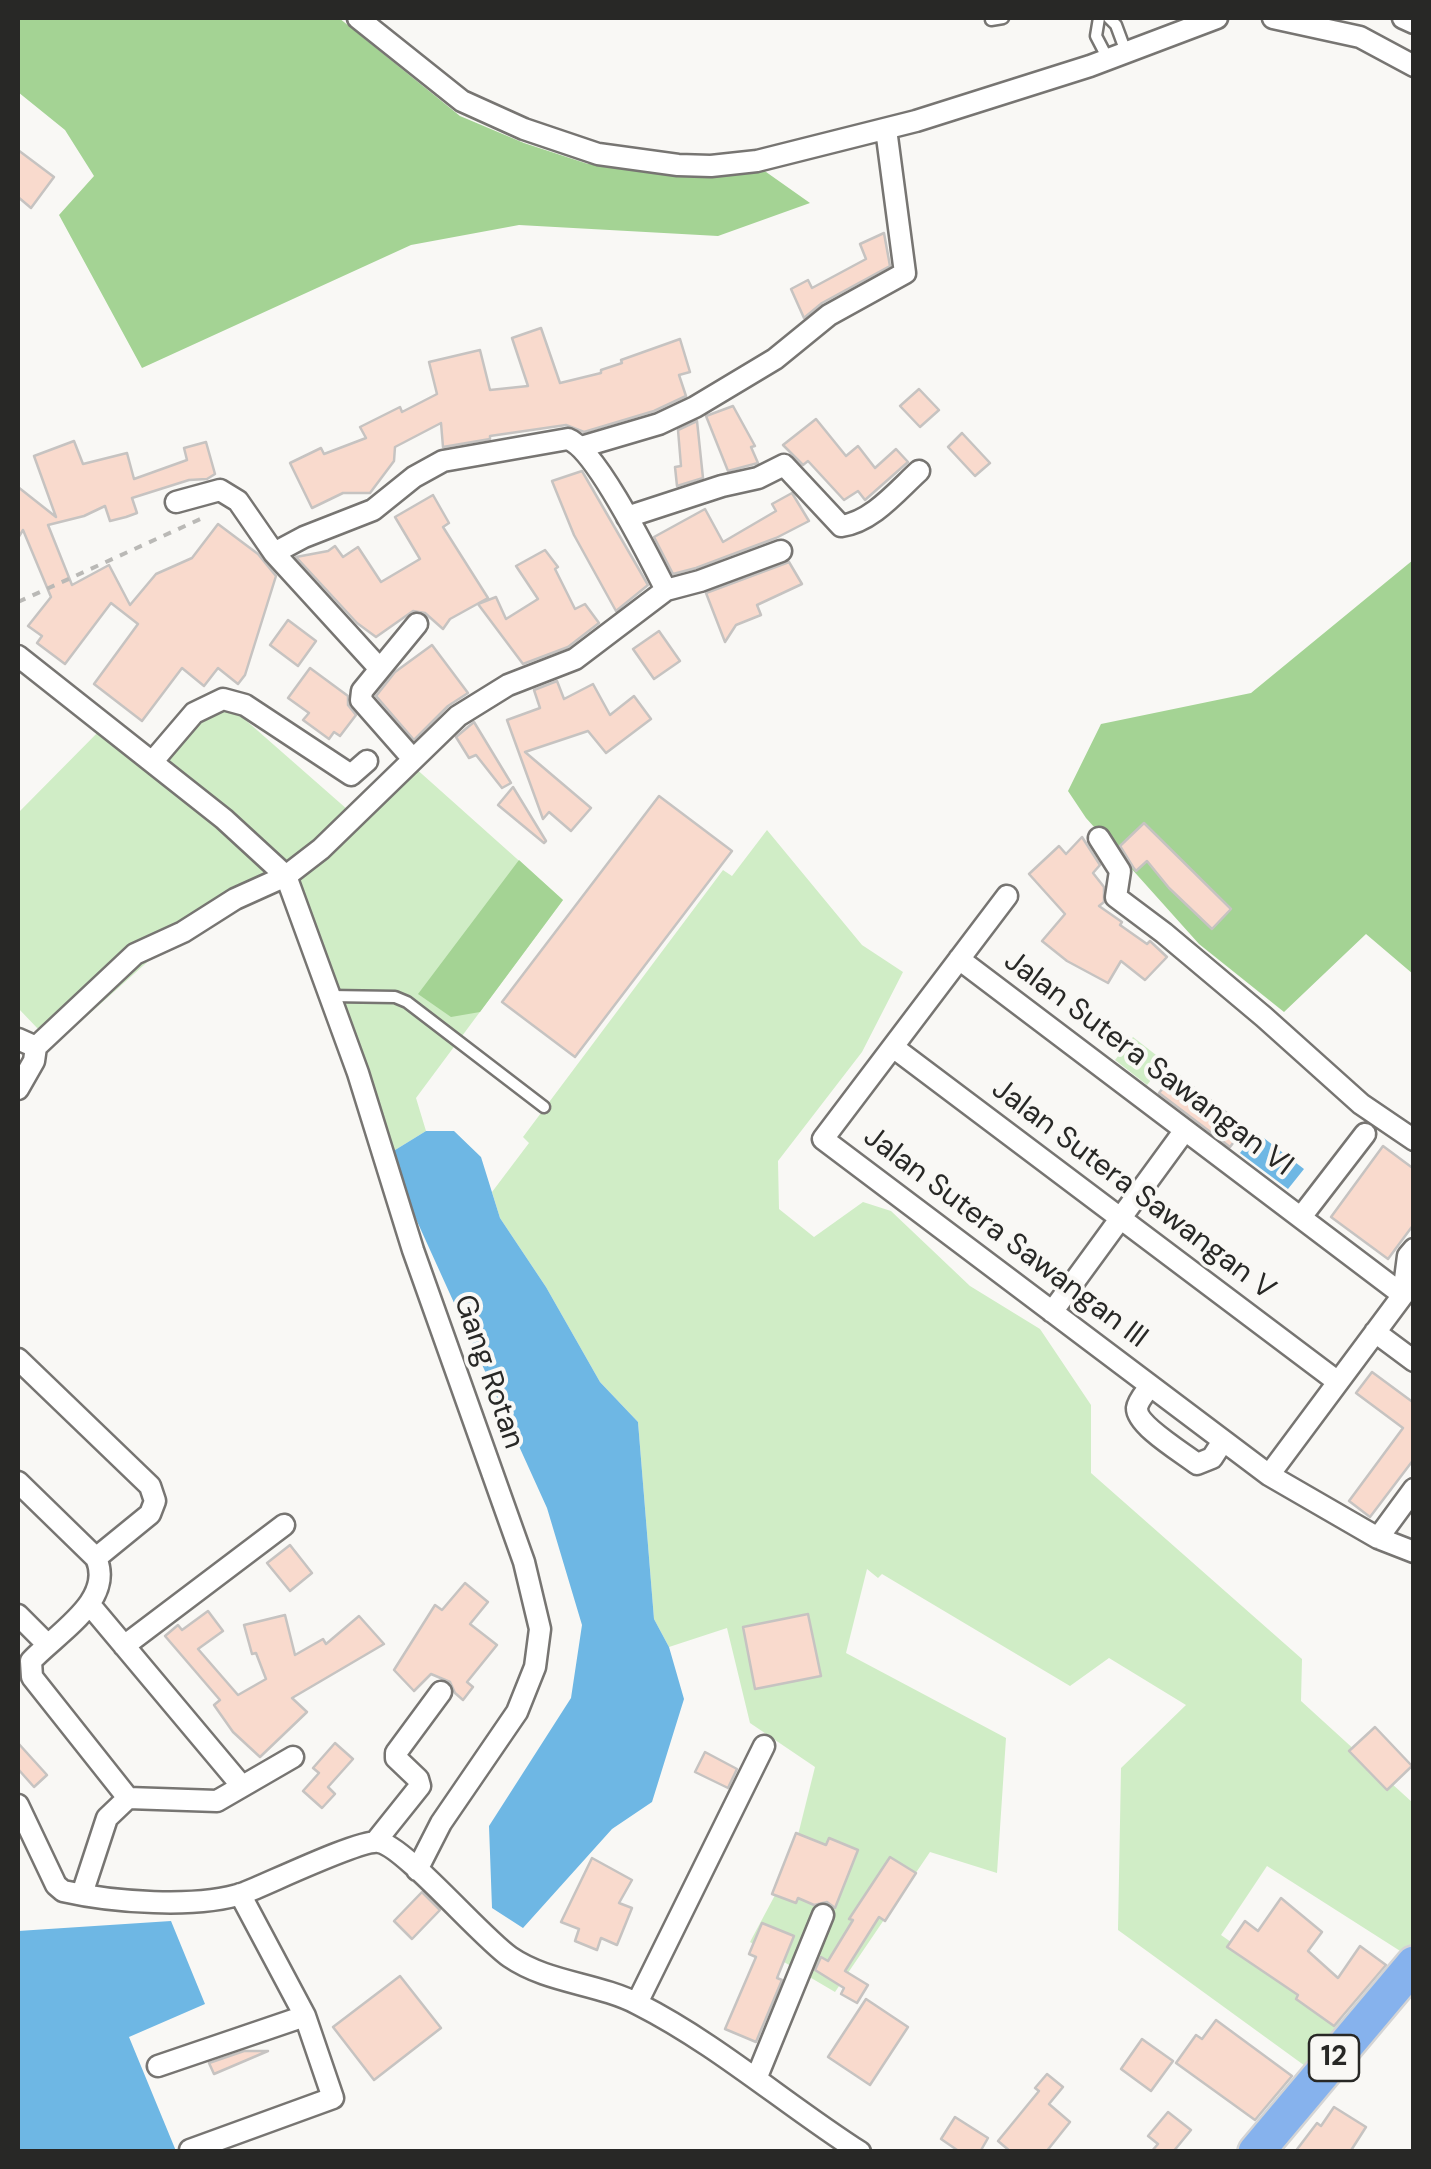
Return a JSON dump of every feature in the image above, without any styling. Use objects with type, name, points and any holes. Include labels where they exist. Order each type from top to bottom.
[{"type":"highway","name":"12","points":[[1256,2152],[1412,1978]]},
{"type":"highway","name":"12","points":[[1282,2152],[1412,1978]]},
{"type":"street","points":[[362,18],[462,101],[524,130],[598,154],[711,166],[757,161],[886,129],[1117,56],[1217,18]]},
{"type":"street","points":[[1273,18],[1319,21],[1360,37],[1414,66]]},
{"type":"street","points":[[1402,18],[1414,23]]},
{"type":"street","points":[[582,447],[659,424],[695,407],[767,364],[829,315],[905,273],[886,129]]},
{"type":"street","points":[[274,553],[373,510],[414,477],[443,461],[568,439],[582,447],[627,516],[666,590]]},
{"type":"street","points":[[627,516],[758,478],[784,465],[841,526],[854,525],[920,470]]},
{"type":"street","points":[[176,502],[220,490],[238,500],[274,553],[380,669]]},
{"type":"street","points":[[18,1089],[34,1061],[27,1043],[135,954],[286,876],[349,823],[458,716],[508,685],[575,659],[666,590],[781,550]]},
{"type":"street","points":[[412,758],[361,700],[362,690],[418,624]]},
{"type":"street","name":"Gang Rotan","points":[[18,656],[152,761],[286,876],[358,1073],[413,1250],[524,1562],[540,1628],[535,1667],[517,1712],[441,1823],[417,1870]]},
{"type":"street","points":[[152,761],[194,713],[224,699],[246,705],[352,775],[367,761]]},
{"type":"street","points":[[1099,838],[1120,871],[1116,898],[1221,981],[1361,1104],[1414,1140]]},
{"type":"street","name":"Jalan Sutera Sawangan VI","points":[[823,1139],[1007,896]]},
{"type":"street","name":"Jalan Sutera Sawangan VI","points":[[959,959],[1403,1294]]},
{"type":"street","name":"Jalan Sutera Sawangan V","points":[[893,1046],[1338,1382]]},
{"type":"street","points":[[1052,1312],[1185,1130]]},
{"type":"street","name":"Jalan Sutera Sawangan VI","points":[[1301,1217],[1365,1134]]},
{"type":"street","name":"Jalan Sutera Sawangan III","points":[[823,1139],[1268,1476],[1378,1538],[1414,1552]]},
{"type":"street","points":[[1268,1476],[1403,1294],[1408,1256],[1414,1248]]},
{"type":"street","points":[[1375,1332],[1414,1361]]},
{"type":"street","points":[[18,1359],[150,1486],[155,1500],[150,1514],[96,1558]]},
{"type":"street","name":"Jalan Sutera Sawangan III","points":[[1150,1386],[1136,1411],[1141,1422],[1197,1464],[1212,1458],[1223,1441]]},
{"type":"street","points":[[18,1482],[96,1558],[102,1571],[100,1587],[90,1605],[32,1661],[32,1678],[128,1798]]},
{"type":"street","points":[[1378,1538],[1414,1488]]},
{"type":"street","points":[[124,1646],[284,1525]]},
{"type":"street","points":[[90,1605],[241,1785]]},
{"type":"street","points":[[18,1615],[47,1644]]},
{"type":"street","points":[[18,1806],[56,1885],[63,1890],[141,1902],[240,1894],[376,1841],[420,1786],[418,1778],[396,1758],[396,1753],[441,1692]]},
{"type":"street","points":[[637,2004],[764,1746]]},
{"type":"street","points":[[82,1894],[107,1818],[128,1798],[216,1801],[293,1757]]},
{"type":"street","points":[[376,1841],[417,1870],[512,1959],[538,1972],[637,2004],[756,2079],[860,2152]]},
{"type":"street","points":[[190,2150],[333,2098],[305,2016],[240,1894]]},
{"type":"street","points":[[756,2079],[823,1916]]},
{"type":"street","points":[[158,2066],[305,2016]]},
{"type":"lane","points":[[1099,18],[1096,36],[1117,56]]},
{"type":"lane","points":[[1116,20],[1117,56]]},
{"type":"lane","points":[[329,996],[407,1002],[544,1107]]},
{"type":"path","points":[[18,602],[208,515]]},
{"type":"green space","points":[[18,18],[339,18],[460,116],[524,143],[588,164],[759,167],[810,203],[718,236],[519,225],[411,245],[142,368],[59,215],[94,176],[65,130],[18,92]]},
{"type":"green space","points":[[1413,560],[1413,974],[1366,934],[1284,1012],[1199,944],[1086,818],[1068,791],[1101,724],[1251,693]]},
{"type":"green space","points":[[225,702],[356,817],[413,766],[563,900],[416,1098],[426,1131],[387,1155],[283,878],[182,931],[59,1041],[43,1028],[39,1030],[18,1008],[18,813],[108,722],[159,764],[199,716]]},
{"type":"green space","points":[[767,830],[862,945],[903,972],[862,1052],[778,1161],[779,1209],[814,1237],[863,1202],[891,1211],[970,1286],[1040,1329],[1091,1405],[1091,1473],[1302,1659],[1301,1701],[1413,1803],[1414,1950],[1408,1956],[1267,1866],[1221,1935],[1349,2025],[1312,2071],[1118,1930],[1121,1768],[1186,1705],[1109,1658],[1070,1686],[882,1574],[878,1578],[867,1569],[846,1653],[1006,1738],[997,1873],[930,1852],[835,1992],[750,1942],[790,1867],[815,1767],[750,1723],[727,1628],[669,1647],[654,1619],[638,1422],[600,1382],[546,1287],[500,1218],[492,1192],[529,1143],[523,1137],[723,870],[732,876]]},
{"type":"green space","points":[[519,860],[563,900],[480,1012],[451,1017],[418,994]]},
{"type":"green space","points":[[1133,1037],[1165,1062],[1147,1085],[1115,1060]]},
{"type":"water","points":[[426,1131],[454,1131],[481,1157],[500,1218],[546,1287],[600,1382],[638,1422],[654,1619],[669,1647],[684,1699],[652,1802],[612,1829],[523,1928],[492,1908],[489,1826],[571,1698],[582,1625],[547,1508],[387,1155]]},
{"type":"water","points":[[1256,1132],[1304,1169],[1288,1189],[1240,1153]]},
{"type":"water","points":[[171,1921],[205,2004],[129,2037],[176,2151],[18,2151],[18,1931]]},
{"type":"building","points":[[18,150],[54,177],[31,208],[18,197]]},
{"type":"building","points":[[884,233],[890,266],[822,303],[804,318],[791,289],[808,280],[812,288],[866,259],[860,244]]},
{"type":"building","points":[[541,328],[560,383],[601,373],[622,363],[621,360],[680,339],[690,372],[679,375],[686,396],[654,411],[584,432],[566,425],[443,447],[441,423],[395,447],[394,461],[370,493],[343,493],[312,508],[290,463],[321,448],[324,454],[366,438],[360,427],[437,394],[429,362],[480,350],[490,390],[528,386],[512,338]]},
{"type":"building","points":[[919,389],[939,410],[920,427],[900,406]]},
{"type":"building","points":[[733,406],[755,446],[751,447],[758,463],[728,471],[706,416]]},
{"type":"building","points":[[816,419],[846,456],[858,446],[875,468],[896,449],[908,462],[865,500],[858,491],[844,500],[808,461],[803,465],[783,445]]},
{"type":"building","points":[[697,421],[703,478],[677,486],[675,467],[681,466],[678,430]]},
{"type":"building","points":[[962,433],[990,463],[975,476],[948,447]]},
{"type":"building","points":[[74,441],[83,464],[127,453],[134,479],[187,460],[184,448],[206,442],[215,474],[207,479],[189,480],[132,498],[137,513],[126,517],[110,521],[105,506],[48,525],[72,585],[109,565],[130,605],[156,574],[192,558],[218,524],[258,554],[276,576],[245,675],[238,684],[218,668],[204,686],[182,668],[142,721],[94,684],[138,624],[111,603],[65,664],[37,643],[42,636],[28,626],[51,597],[23,530],[18,538],[18,487],[56,517],[34,456]]},
{"type":"building","points":[[582,471],[648,585],[616,611],[574,535],[552,481]]},
{"type":"building","points":[[792,493],[809,521],[776,538],[696,568],[673,574],[654,537],[705,509],[723,542],[776,511],[772,504]]},
{"type":"building","points":[[433,495],[449,523],[443,527],[488,598],[450,619],[443,629],[425,613],[413,611],[376,637],[357,623],[296,557],[335,546],[343,557],[358,547],[381,582],[420,559],[395,517]]},
{"type":"building","points":[[545,550],[558,567],[555,569],[575,609],[585,604],[599,623],[568,647],[523,664],[478,604],[496,597],[506,619],[538,599],[516,566]]},
{"type":"building","points":[[789,562],[802,584],[757,605],[761,615],[736,625],[725,642],[706,593]]},
{"type":"building","points":[[288,620],[316,641],[298,666],[270,645]]},
{"type":"building","points":[[659,631],[680,661],[654,679],[633,649]]},
{"type":"building","points":[[432,645],[468,693],[448,706],[414,740],[376,696],[395,672]]},
{"type":"building","points":[[310,668],[348,696],[348,705],[356,715],[340,736],[334,732],[329,739],[303,720],[309,713],[288,698]]},
{"type":"building","points":[[557,681],[564,699],[593,684],[610,715],[634,696],[651,719],[606,753],[588,731],[525,752],[591,808],[571,831],[549,812],[543,819],[507,720],[540,708],[534,690]]},
{"type":"building","points":[[474,722],[511,783],[502,788],[476,755],[469,758],[456,737]]},
{"type":"building","points":[[513,787],[546,841],[544,843],[498,805]]},
{"type":"building","points":[[659,796],[732,851],[575,1057],[502,1002]]},
{"type":"building","points":[[1144,823],[1231,909],[1212,929],[1147,861],[1136,871],[1133,867],[1120,846]]},
{"type":"building","points":[[1082,837],[1100,865],[1093,873],[1104,887],[1104,902],[1099,906],[1167,957],[1145,980],[1121,961],[1108,983],[1067,961],[1042,941],[1065,914],[1029,874],[1059,846],[1066,854]]},
{"type":"building","points":[[1175,1073],[1245,1127],[1230,1147],[1159,1093]]},
{"type":"building","points":[[1383,1146],[1414,1169],[1414,1224],[1388,1259],[1331,1217]]},
{"type":"building","points":[[1372,1372],[1414,1403],[1414,1459],[1370,1517],[1349,1501],[1403,1428],[1356,1393]]},
{"type":"building","points":[[290,1545],[312,1573],[290,1591],[267,1563]]},
{"type":"building","points":[[465,1583],[488,1602],[470,1624],[497,1645],[467,1682],[473,1687],[463,1700],[450,1682],[431,1674],[414,1691],[394,1670],[435,1605],[442,1610]]},
{"type":"building","points":[[208,1611],[223,1631],[198,1649],[238,1695],[266,1679],[256,1653],[252,1654],[244,1625],[285,1615],[295,1655],[323,1639],[326,1644],[359,1616],[384,1644],[292,1698],[307,1712],[260,1757],[233,1732],[214,1705],[220,1700],[165,1636],[178,1625],[182,1630]]},
{"type":"building","points":[[808,1614],[821,1676],[755,1689],[743,1627]]},
{"type":"building","points":[[1375,1727],[1412,1766],[1387,1790],[1349,1751]]},
{"type":"building","points":[[18,1743],[47,1775],[34,1787],[18,1769]]},
{"type":"building","points":[[335,1743],[353,1759],[328,1787],[335,1794],[322,1808],[303,1791],[319,1773],[313,1768]]},
{"type":"building","points":[[705,1752],[737,1769],[728,1788],[695,1772]]},
{"type":"building","points":[[796,1833],[826,1845],[829,1838],[858,1850],[835,1908],[827,1902],[814,1905],[798,1898],[796,1903],[772,1894]]},
{"type":"building","points":[[890,1857],[916,1873],[885,1921],[879,1917],[845,1971],[868,1985],[857,2003],[841,1994],[844,1988],[815,1970],[821,1957],[828,1961],[853,1920],[849,1919]]},
{"type":"building","points":[[592,1858],[632,1880],[619,1903],[632,1908],[617,1945],[601,1938],[597,1950],[575,1941],[579,1929],[561,1922]]},
{"type":"building","points":[[422,1892],[440,1910],[412,1939],[394,1921]]},
{"type":"building","points":[[1281,1898],[1322,1932],[1308,1951],[1338,1978],[1360,1946],[1386,1965],[1334,2026],[1296,1999],[1298,1995],[1227,1947],[1245,1921],[1258,1931]]},
{"type":"building","points":[[762,1923],[794,1936],[777,1978],[782,1980],[756,2042],[725,2029],[756,1957],[749,1954]]},
{"type":"building","points":[[400,1976],[441,2028],[374,2080],[333,2027]]},
{"type":"building","points":[[866,1999],[908,2027],[870,2085],[828,2057]]},
{"type":"building","points":[[1216,2020],[1292,2076],[1255,2120],[1176,2063],[1196,2035],[1202,2039]]},
{"type":"building","points":[[1142,2039],[1173,2061],[1151,2091],[1121,2069]]},
{"type":"building","points":[[244,2051],[268,2051],[214,2074],[209,2063]]},
{"type":"building","points":[[1047,2074],[1063,2087],[1049,2104],[1070,2122],[1046,2152],[1011,2152],[998,2141],[1039,2091],[1035,2088]]},
{"type":"building","points":[[1334,2107],[1366,2127],[1350,2152],[1295,2152],[1317,2123],[1321,2126]]},
{"type":"building","points":[[1168,2112],[1191,2130],[1173,2152],[1151,2152],[1158,2144],[1148,2136]]},
{"type":"building","points":[[955,2117],[988,2138],[980,2152],[960,2152],[941,2139]]}]
